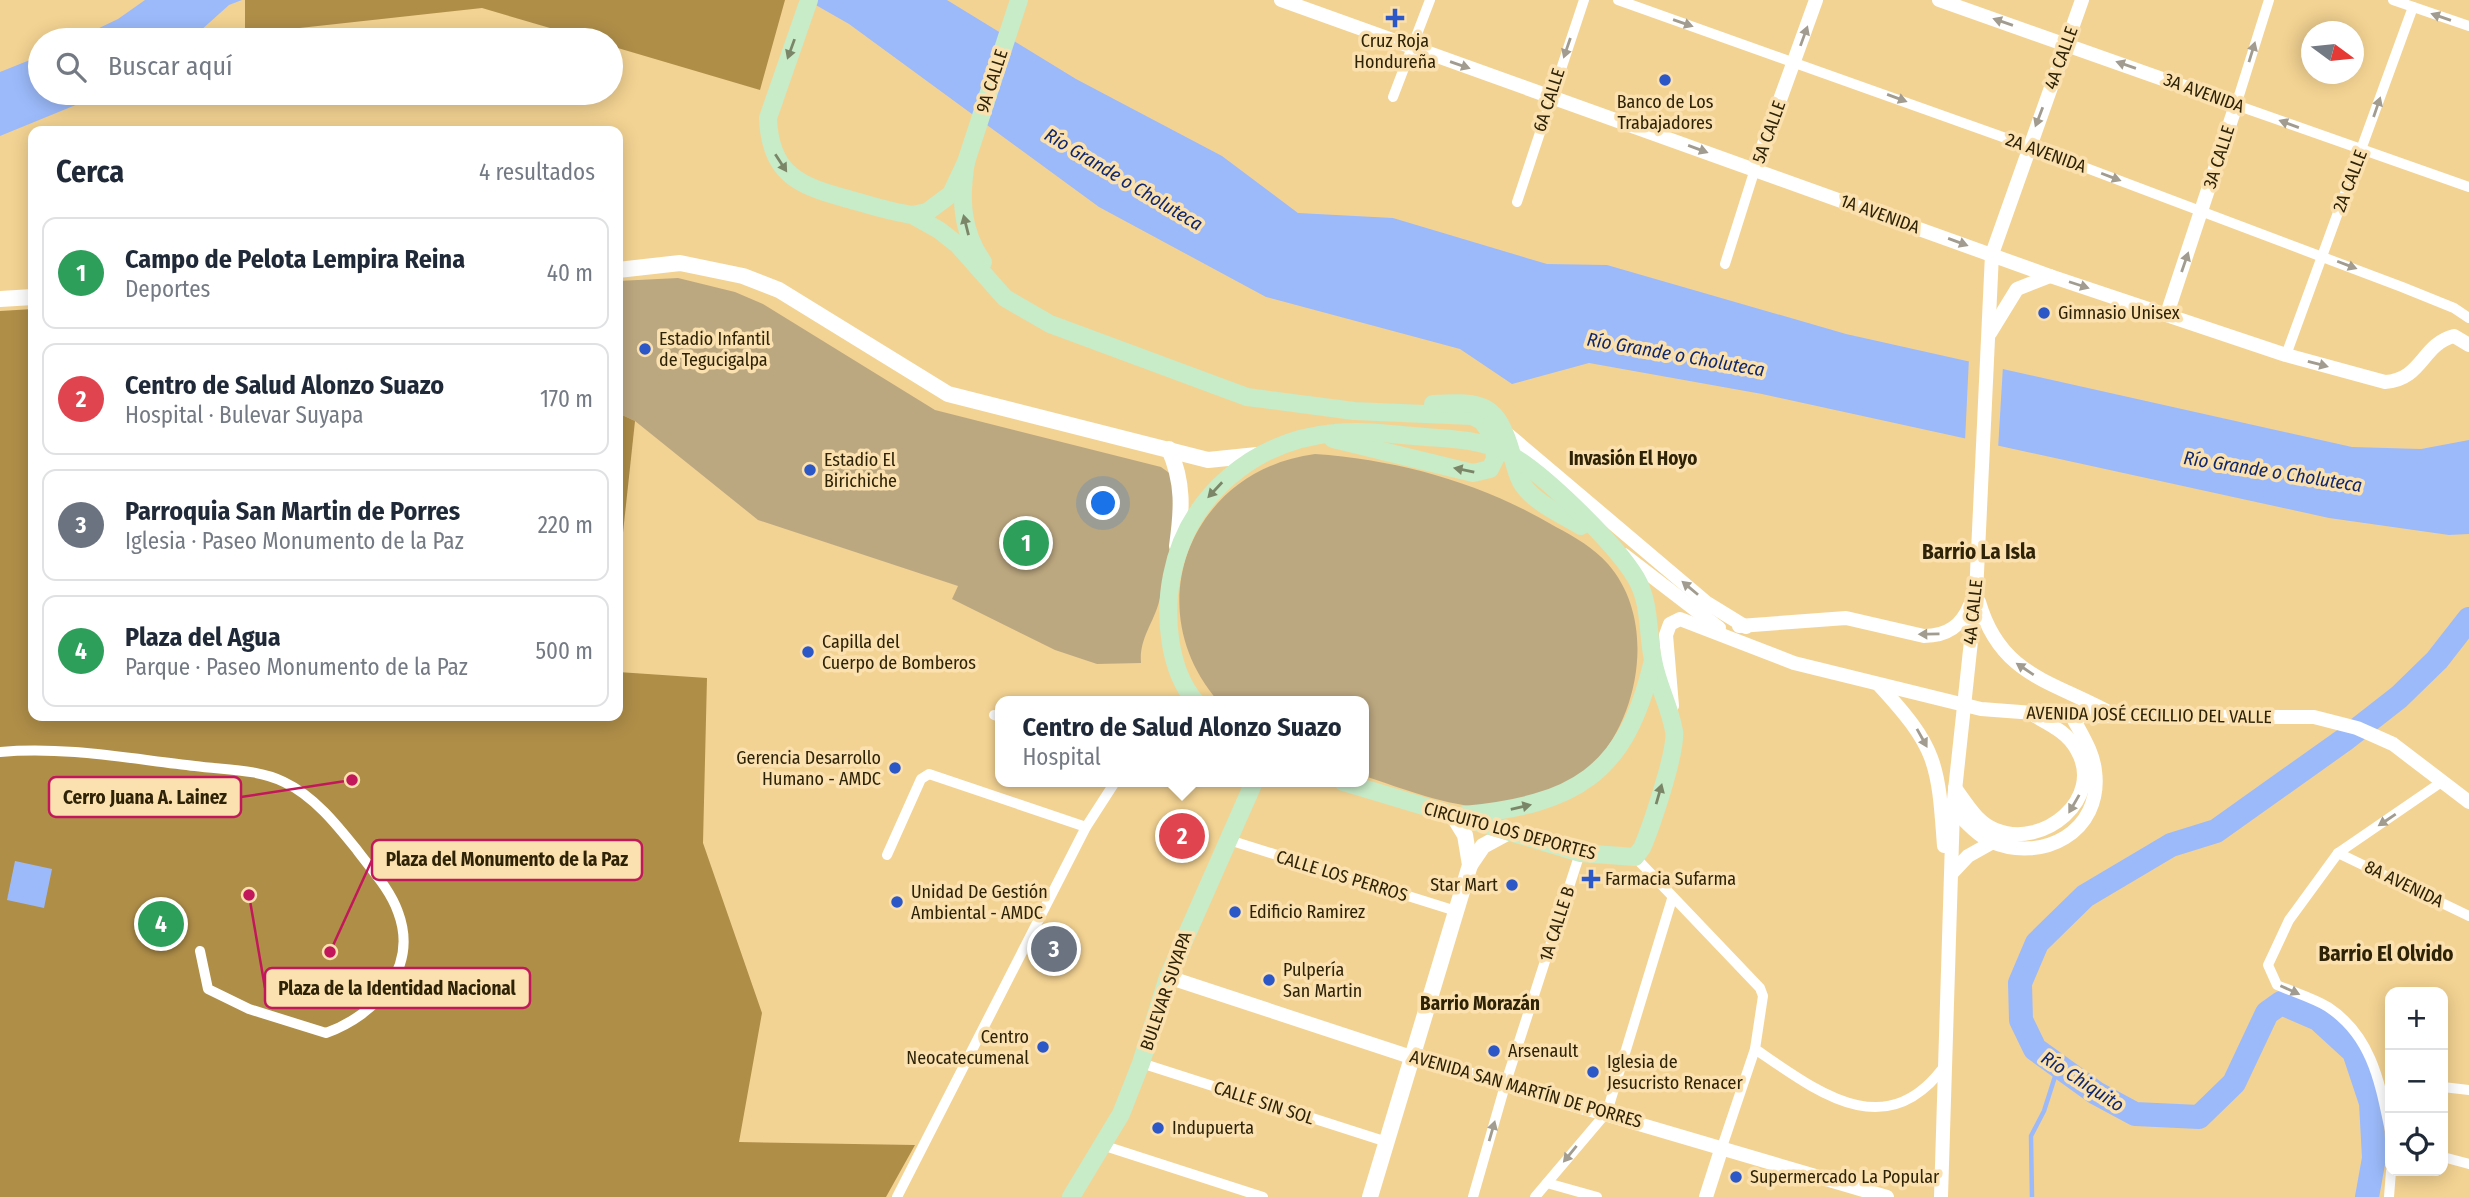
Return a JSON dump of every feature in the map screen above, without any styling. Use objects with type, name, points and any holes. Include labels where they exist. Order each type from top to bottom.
[{"type":"main road","points":[[809,0],[768,118],[769,137],[785,170],[797,182],[820,191],[912,215],[939,230],[958,245],[1005,298],[1050,324],[1247,397],[1354,411],[1472,416],[1489,428],[1495,459],[1490,469],[1473,472],[1316,435]]},
{"type":"main road","name":"9A CALLE","points":[[967,155],[1019,0]]},
{"type":"main road","points":[[912,215],[927,212],[945,200],[967,155]]},
{"type":"main road","points":[[967,155],[961,192],[970,240],[981,261],[1012,291],[1034,306],[1250,387],[1353,400],[1471,402],[1490,410],[1505,432],[1518,476],[1527,490],[1615,548]]},
{"type":"main road","points":[[623,269],[680,263],[743,276],[779,290],[948,394],[1208,460],[1258,456]]},
{"type":"main road","points":[[0,299],[28,297]]},
{"type":"main road","points":[[1175,560],[1188,528],[1206,499],[1230,475],[1258,456],[1296,439],[1364,432],[1467,441],[1501,450],[1520,462],[1593,525],[1615,548],[1643,592],[1653,662],[1674,728],[1673,746],[1647,836],[1635,857]]},
{"type":"main road","points":[[1169,449],[1177,466],[1183,499],[1168,618],[1172,648],[1187,696]]},
{"type":"main road","points":[[1469,865],[1465,835],[1454,817],[1523,807],[1578,788],[1607,761],[1624,740],[1637,717],[1653,662]]},
{"type":"main road","name":"BULEVAR SUYAPA","points":[[1071,1197],[1105,1146],[1122,1114],[1168,977],[1195,909],[1252,787]]},
{"type":"main road","name":"CIRCUITO LOS DEPORTES","points":[[1359,787],[1580,853],[1635,857]]},
{"type":"main road","points":[[1370,1197],[1469,865],[1483,846],[1507,833]]},
{"type":"street","name":"1A AVENIDA","points":[[1281,0],[2050,276],[2286,355],[2385,382],[2409,376],[2441,340],[2454,336],[2469,345]]},
{"type":"street","points":[[1393,97],[1430,0]]},
{"type":"street","name":"6A CALLE","points":[[1517,202],[1584,0]]},
{"type":"street","name":"2A AVENIDA","points":[[1618,0],[1794,61],[2202,211],[2454,307],[2469,318]]},
{"type":"street","name":"5A CALLE","points":[[1725,264],[1755,169],[1816,0]]},
{"type":"street","name":"3A AVENIDA","points":[[1939,0],[2469,187]]},
{"type":"street","name":"4A CALLE","points":[[1941,1197],[1953,809],[1976,594],[1992,254],[2028,146],[2082,0]]},
{"type":"street","name":"3A CALLE","points":[[2167,313],[2269,0]]},
{"type":"street","points":[[2393,0],[2469,26]]},
{"type":"street","name":"2A CALLE","points":[[2286,355],[2413,7]]},
{"type":"street","points":[[1988,342],[2017,289],[2050,276]]},
{"type":"street","points":[[1505,432],[1707,603],[1751,627]]},
{"type":"street","name":"AVENIDA JOSÉ CECILLIO DEL VALLE","points":[[1615,548],[1732,638]]},
{"type":"street","points":[[1712,623],[1751,627],[1846,618],[1919,635],[1937,635],[1959,624],[1976,594]]},
{"type":"street","points":[[1976,594],[1985,625],[2006,655],[2043,680],[2116,716]]},
{"type":"street","name":"AVENIDA JOSÉ CECILLIO DEL VALLE","points":[[1674,728],[1666,641],[1670,624],[1674,620],[1686,621],[1794,663],[1981,709],[2072,716],[2314,717],[2369,733],[2393,744],[2443,782],[2467,794]]},
{"type":"street","points":[[1879,685],[1924,737],[1940,777],[1945,861],[1942,959],[1948,1030]]},
{"type":"street","points":[[1955,788],[1979,820],[1995,830],[2010,834],[2033,834],[2054,826],[2069,813],[2081,790],[2082,761],[2076,748],[2059,730],[2027,713]]},
{"type":"street","points":[[1953,809],[1993,842],[2039,848],[2055,845],[2077,829],[2088,813],[2095,795],[2096,773],[2093,757],[2072,716]]},
{"type":"street","points":[[0,752],[32,749],[102,755],[255,773],[282,781],[305,794],[343,833],[379,879],[398,910],[403,930],[402,958],[384,997],[367,1013],[326,1033],[249,1009],[208,989],[200,951]]},
{"type":"street","points":[[887,855],[921,779],[929,774],[1086,827]]},
{"type":"street","points":[[2385,1082],[2358,1035],[2328,1007],[2277,985],[2268,965],[2289,920],[2338,853],[2443,782]]},
{"type":"street","points":[[897,1197],[1086,827],[1112,787]]},
{"type":"street","name":"CALLE LOS PERROS","points":[[1229,840],[1455,911]]},
{"type":"street","points":[[1952,873],[1968,856],[1993,842]]},
{"type":"street","name":"1A CALLE B","points":[[1473,1197],[1506,1082],[1580,853]]},
{"type":"street","name":"8A AVENIDA","points":[[2338,853],[2469,916]]},
{"type":"street","points":[[1635,857],[1672,899],[1760,988],[1763,1004],[1755,1049],[1706,1197]]},
{"type":"street","points":[[1535,1197],[1607,1112],[1672,899]]},
{"type":"street","name":"AVENIDA SAN MARTÍN DE PORRES","points":[[1168,977],[1411,1056],[1887,1197]]},
{"type":"street","points":[[1755,1049],[1832,1099],[1860,1108],[1886,1107],[1913,1097],[1933,1083],[1946,1064]]},
{"type":"street","name":"CALLE SIN SOL","points":[[1141,1063],[1387,1142]]},
{"type":"street","points":[[2448,1088],[2469,1090]]},
{"type":"street","points":[[1105,1146],[1263,1197]]},
{"type":"street","points":[[2448,1158],[2469,1164]]},
{"type":"street","points":[[2389,1197],[2391,1176]]},
{"type":"street","points":[[1547,1183],[1597,1197]]},
{"type":"shaded area","points":[[245,0],[785,0],[760,90],[623,50],[623,28],[550,28],[482,8],[300,28],[245,28]]},
{"type":"shaded area","points":[[678,278],[735,292],[763,304],[935,410],[1161,467],[1175,477],[1166,571],[1159,602],[1142,646],[1141,663],[1097,664],[1055,650],[952,599],[958,586],[758,520],[635,421],[623,415],[623,281]]},
{"type":"shaded area","points":[[28,309],[28,721],[623,721],[623,672],[707,678],[703,843],[762,1013],[739,1142],[915,1145],[886,1197],[0,1197],[0,311]]},
{"type":"shaded area","points":[[623,415],[635,421],[623,533]]},
{"type":"shaded area","points":[[1315,454],[1378,462],[1440,476],[1528,511],[1603,558],[1625,590],[1635,620],[1637,652],[1634,684],[1624,716],[1609,745],[1589,770],[1565,789],[1539,798],[1488,807],[1457,804],[1369,778],[1369,696],[1215,696],[1194,664],[1181,625],[1180,585],[1190,548],[1209,514],[1236,486],[1272,465]]},
{"type":"water","points":[[145,0],[242,0],[229,5],[203,28],[99,28],[118,19]]},
{"type":"water","name":"Río Grande o Choluteca","points":[[807,0],[947,0],[1076,79],[1222,156],[1298,213],[1393,218],[1547,264],[1607,265],[1846,334],[2352,447],[2421,449],[2469,440],[2469,534],[2449,535],[2329,518],[1762,394],[1589,363],[1512,384],[1460,349],[1266,297],[1099,207],[849,24]]},
{"type":"water","points":[[28,61],[28,105],[76,105],[0,136],[0,72]]},
{"type":"water","points":[[15,861],[52,869],[44,908],[7,900]]},
{"type":"pier","points":[[1969,358],[2003,366],[1998,449],[1965,442]]},
{"type":"waterway","name":"Río Chiquito","points":[[2367,1197],[2374,1158],[2371,1103],[2354,1052],[2318,1019],[2281,1003],[2267,1013],[2234,1083],[2199,1117],[2135,1114],[2096,1093],[2035,1049],[2021,1020],[2020,983],[2037,943],[2085,896],[2171,845],[2216,831],[2344,740],[2399,697],[2437,660],[2469,619]]},
{"type":"waterway","points":[[2032,1197],[2031,1136],[2044,1111],[2059,1064]]},
{"type":"place","name":"Cruz Roja Hondureña","points":[[1395,18]]},
{"type":"place","name":"Banco de Los Trabajadores","points":[[1665,80]]},
{"type":"place","name":"Gimnasio Unisex","points":[[2044,313]]},
{"type":"place","name":"Estadio Infantil de Tegucigalpa","points":[[645,349]]},
{"type":"place","name":"Estadio El Birichiche","points":[[810,470]]},
{"type":"place","name":"Campo de Pelota Lempira Reina","points":[[1026,543]]},
{"type":"place","name":"Capilla del Cuerpo de Bomberos","points":[[808,652]]},
{"type":"place","name":"Gerencia Desarrollo Humano - AMDC","points":[[895,768]]},
{"type":"place","name":"Cerro Juana A. Lainez","points":[[352,780]]},
{"type":"place","name":"Centro de Salud Alonzo Suazo","points":[[1182,836]]},
{"type":"place","name":"Farmacia Sufarma","points":[[1591,879]]},
{"type":"place","name":"Star Mart","points":[[1512,885]]},
{"type":"place","name":"Plaza de la Identidad Nacional","points":[[249,895]]},
{"type":"place","name":"Unidad De Gestión Ambiental - AMDC","points":[[897,902]]},
{"type":"place","name":"Edificio Ramirez","points":[[1235,912]]},
{"type":"place","name":"Plaza del Agua","points":[[161,924]]},
{"type":"place","name":"Parroquia San Martin de Porres","points":[[1054,949]]},
{"type":"place","name":"Plaza del Monumento de la Paz","points":[[330,952]]},
{"type":"place","name":"Pulpería San Martin","points":[[1269,980]]},
{"type":"place","name":"Centro Neocatecumenal","points":[[1043,1047]]},
{"type":"place","name":"Arsenault","points":[[1494,1051]]},
{"type":"place","name":"Iglesia de Jesucristo Renacer","points":[[1593,1072]]},
{"type":"place","name":"Indupuerta","points":[[1158,1128]]},
{"type":"place","name":"Supermercado La Popular","points":[[1736,1177]]},
{"type":"district","name":"Invasión El Hoyo","points":[[1633,458]]},
{"type":"district","name":"Barrio La Isla","points":[[1979,552]]},
{"type":"district","name":"Barrio El Olvido","points":[[2386,954]]},
{"type":"district","name":"Barrio Morazán","points":[[1480,1003]]}]
